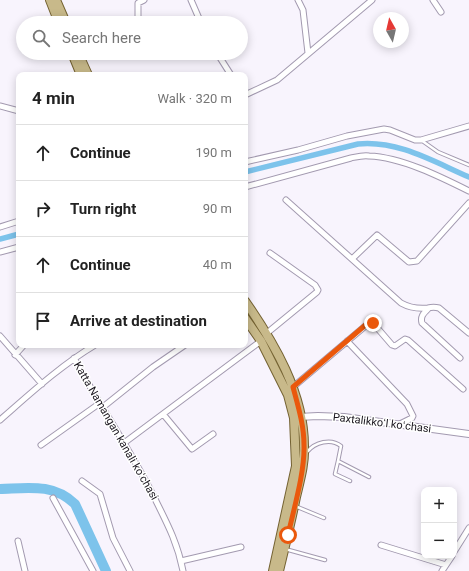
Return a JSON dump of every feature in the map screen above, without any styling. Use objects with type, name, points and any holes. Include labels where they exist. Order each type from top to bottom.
[{"type":"main road","points":[[50,0],[56,16]]},
{"type":"main road","points":[[56,0],[63,16]]},
{"type":"main road","points":[[75,60],[80,72]]},
{"type":"main road","points":[[81,60],[87,72]]},
{"type":"main road","points":[[248,305],[267,333],[293,387],[304,444],[304,456],[279,571]]},
{"type":"main road","points":[[248,322],[261,341],[298,417],[296,466],[273,571]]},
{"type":"street","points":[[138,16],[138,3],[144,0]]},
{"type":"street","points":[[191,0],[198,16]]},
{"type":"street","points":[[298,0],[303,10],[308,54]]},
{"type":"street","points":[[248,93],[277,80],[355,16],[372,0]]},
{"type":"street","points":[[433,0],[441,12]]},
{"type":"street","points":[[221,60],[229,72]]},
{"type":"street","points":[[1,108],[16,110]]},
{"type":"street","points":[[248,161],[298,150],[347,136],[384,130],[390,130],[415,140],[421,140],[469,126]]},
{"type":"street","points":[[248,186],[350,158],[369,156],[390,159],[409,165],[444,178],[469,192]]},
{"type":"street","points":[[286,200],[401,303],[409,307],[436,307],[469,333]]},
{"type":"street","points":[[352,259],[377,235],[409,262],[417,261],[469,203]]},
{"type":"street","points":[[0,227],[16,222]]},
{"type":"street","points":[[0,252],[16,248]]},
{"type":"street","points":[[267,333],[318,290],[315,285],[270,253]]},
{"type":"street","points":[[428,308],[421,318],[422,323],[460,358]]},
{"type":"street","points":[[293,387],[369,322],[371,322],[392,345],[395,346],[405,339],[408,340],[463,389]]},
{"type":"street","points":[[0,336],[15,355],[42,384]]},
{"type":"street","points":[[124,443],[261,341]]},
{"type":"street","points":[[347,341],[408,404],[413,416],[412,418],[397,425]]},
{"type":"street","points":[[15,355],[21,348]]},
{"type":"street","points":[[74,358],[90,348]]},
{"type":"street","points":[[41,446],[102,405],[181,348]]},
{"type":"street","name":"Katta Namangan kanali koʻchasi","points":[[0,420],[74,358],[90,388],[102,405],[148,484],[174,537],[183,571]]},
{"type":"street","points":[[163,414],[192,449],[213,434]]},
{"type":"street","name":"Paxtalikkoʻl koʻchasi","points":[[298,417],[344,417],[469,434]]},
{"type":"street","points":[[82,481],[100,494],[113,538],[130,571]]},
{"type":"street","points":[[53,498],[90,563],[93,571]]},
{"type":"street","points":[[457,547],[469,528]]},
{"type":"street","points":[[18,540],[25,571]]},
{"type":"street","points":[[382,546],[446,565]]},
{"type":"street","points":[[181,561],[241,547]]},
{"type":"street","points":[[442,571],[450,559]]},
{"type":"lane","points":[[421,140],[438,152],[469,165]]},
{"type":"lane","points":[[304,456],[316,445],[324,442],[332,442],[341,446],[335,474],[350,481]]},
{"type":"lane","points":[[338,461],[369,477]]},
{"type":"lane","points":[[294,506],[324,518]]},
{"type":"lane","points":[[285,549],[325,560]]},
{"type":"waterway","points":[[248,171],[358,144],[373,144],[387,145],[415,153],[469,177]]},
{"type":"waterway","points":[[0,239],[16,235]]},
{"type":"waterway","points":[[0,489],[40,488],[67,497],[75,504],[106,571]]},
{"type":"route","points":[[288,535],[304,456],[301,417],[293,387],[369,322],[373,323]]}]
